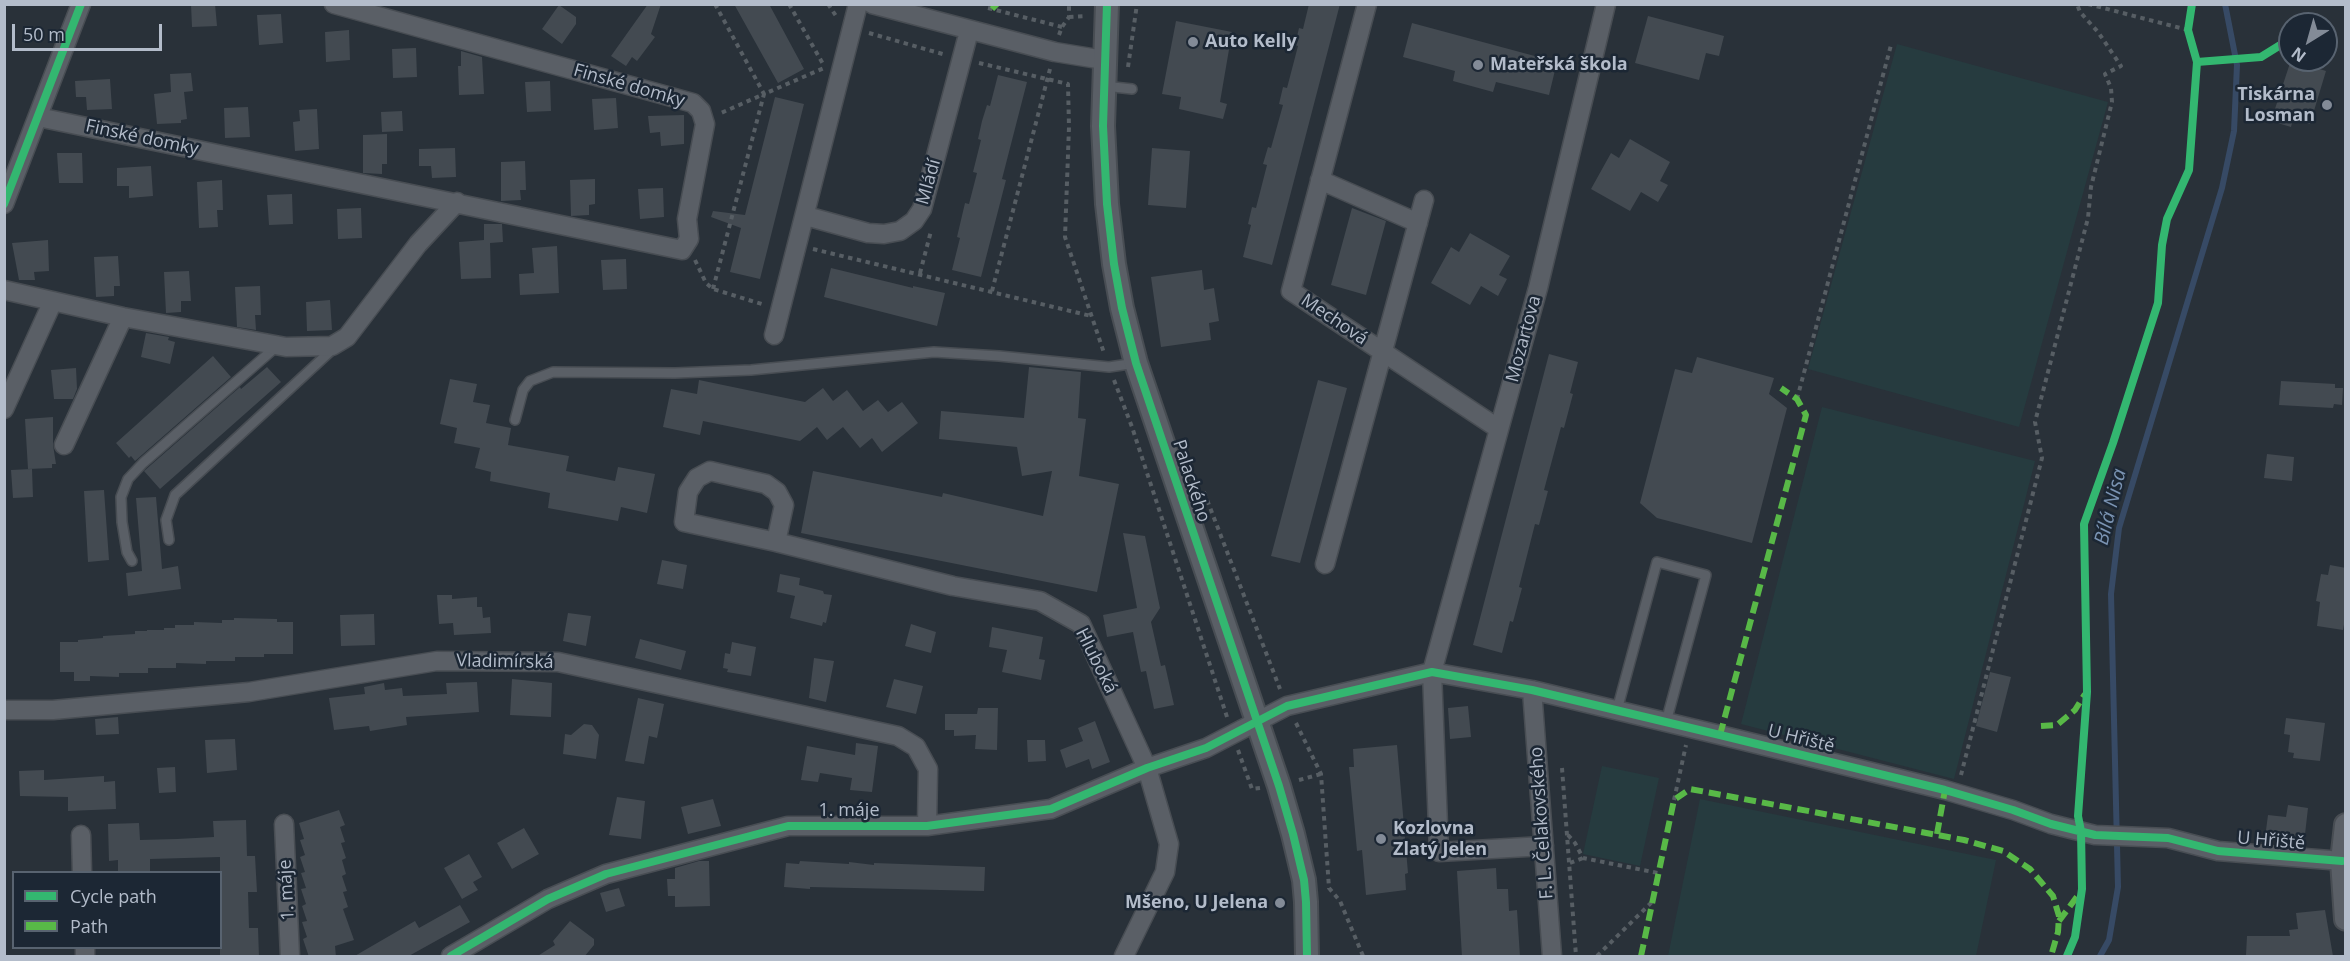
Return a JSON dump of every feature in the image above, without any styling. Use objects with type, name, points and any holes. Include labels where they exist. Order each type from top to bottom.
[{"type":"street","points":[[4,204],[81,4]]},
{"type":"street","name":"Finské domky","points":[[38,117],[682,250],[689,239],[687,219],[704,121],[701,111],[688,102],[334,4]]},
{"type":"street","points":[[774,335],[858,4]]},
{"type":"street","points":[[872,4],[899,8],[969,31],[1055,52],[1104,60]]},
{"type":"street","name":"Palackého","points":[[1107,4],[1104,60],[1121,87],[1106,182],[1114,264],[1136,363],[1279,786],[1300,859],[1306,902],[1307,957]]},
{"type":"street","name":"Mechová","points":[[1367,4],[1291,291],[1499,429]]},
{"type":"street","name":"Mozartova","points":[[1544,846],[1439,852],[1432,672],[1538,288],[1606,4]]},
{"type":"street","name":"Mládí","points":[[806,216],[868,233],[884,234],[900,231],[914,221],[922,209],[969,31]]},
{"type":"street","points":[[1320,180],[1418,223]]},
{"type":"street","name":"Mechová","points":[[1325,564],[1424,200]]},
{"type":"street","points":[[4,290],[123,317],[277,346],[310,348],[332,346],[340,342],[359,322],[418,244],[457,202]]},
{"type":"street","points":[[4,409],[53,301]]},
{"type":"street","points":[[64,445],[123,317]]},
{"type":"street","name":"Hluboká","points":[[776,543],[784,505],[777,492],[766,484],[710,471],[697,478],[688,492],[684,522],[952,586],[1040,601],[1081,624],[1147,768],[1169,844],[1165,872],[1124,957]]},
{"type":"street","name":"Vladimírská","points":[[4,710],[53,710],[249,692],[437,661],[558,662],[898,736],[916,747],[928,769],[927,826]]},
{"type":"street","name":"U Hřiště","points":[[1256,722],[1287,706],[1432,672],[1532,690],[1689,727],[1956,794],[2013,810],[2051,824],[2095,835],[2168,838],[2218,851],[2342,861]]},
{"type":"street","name":"F. L. Čelakovského","points":[[1532,690],[1552,957]]},
{"type":"street","name":"1. máje","points":[[451,957],[548,899],[606,874],[788,826],[927,826],[1051,809],[1147,768],[1206,748],[1256,722]]},
{"type":"street","name":"1. máje","points":[[284,824],[290,957]]},
{"type":"street","points":[[2346,825],[2342,861],[2346,919]]},
{"type":"street","points":[[81,835],[82,871]]},
{"type":"lane","points":[[169,540],[166,520],[175,495],[305,377],[340,342]]},
{"type":"lane","points":[[132,561],[127,552],[122,522],[121,497],[128,479],[142,463],[277,346]]},
{"type":"lane","points":[[515,420],[523,390],[530,381],[554,372],[675,373],[751,370],[934,352],[1110,367],[1136,363]]},
{"type":"lane","points":[[1617,710],[1657,562],[1706,575],[1666,722]]},
{"type":"path","points":[[714,289],[764,94],[715,4]]},
{"type":"path","points":[[789,4],[825,68]]},
{"type":"path","points":[[988,4],[988,8],[1062,27]]},
{"type":"path","points":[[992,291],[1047,80],[1062,27],[1069,17],[1070,4]]},
{"type":"path","points":[[1121,87],[1137,4]]},
{"type":"path","points":[[1956,794],[2042,458],[2035,422],[2088,218],[2091,187],[2112,102],[2111,88],[2105,74],[2121,66],[2098,32],[2080,12],[2077,4]]},
{"type":"path","points":[[2088,4],[2188,30]]},
{"type":"path","points":[[798,245],[1092,316],[1065,237],[1069,127],[1068,84],[961,60],[852,27]]},
{"type":"path","points":[[1797,399],[1891,45]]},
{"type":"path","points":[[704,121],[825,68],[832,68]]},
{"type":"path","points":[[686,243],[706,283],[714,289],[768,306]]},
{"type":"path","points":[[1203,489],[1287,706],[1321,774],[1329,888],[1340,901],[1363,957]]},
{"type":"path","points":[[1674,800],[1689,727]]},
{"type":"path","points":[[1562,768],[1576,957]]},
{"type":"path","points":[[1568,836],[1575,843],[1583,858]]},
{"type":"path","points":[[1570,863],[1583,858],[1658,873]]},
{"type":"path","points":[[1597,957],[1653,901]]},
{"type":"green space","points":[[1897,44],[2108,102],[2019,427],[1808,369]]},
{"type":"green space","points":[[1822,407],[2035,461],[1954,779],[1741,724]]},
{"type":"green space","points":[[1602,766],[1659,778],[1640,866],[1583,854]]},
{"type":"green space","points":[[1700,799],[1996,860],[1976,956],[1668,956]]},
{"type":"building","points":[[191,4],[215,4],[217,26],[192,27]]},
{"type":"building","points":[[648,4],[661,4],[651,34],[655,37],[637,61],[632,57],[626,66],[611,56]]},
{"type":"building","points":[[734,4],[769,4],[804,69],[778,83]]},
{"type":"building","points":[[1309,4],[1340,4],[1272,265],[1243,257],[1251,225],[1248,224],[1252,207],[1256,208],[1267,165],[1263,164],[1268,147],[1271,148],[1283,105],[1279,104],[1283,87],[1287,88],[1298,46],[1295,45],[1299,28],[1303,29]]},
{"type":"building","points":[[559,5],[576,17],[576,24],[562,44],[542,29]]},
{"type":"building","points":[[281,14],[283,43],[259,45],[257,15]]},
{"type":"building","points":[[1648,16],[1724,36],[1719,56],[1706,53],[1699,80],[1635,63]]},
{"type":"building","points":[[1176,21],[1232,32],[1220,102],[1227,104],[1223,119],[1179,109],[1181,97],[1162,94]]},
{"type":"building","points":[[1412,23],[1557,62],[1549,95],[1496,82],[1493,92],[1453,81],[1455,71],[1403,57]]},
{"type":"building","points":[[349,30],[350,60],[326,62],[325,32]]},
{"type":"building","points":[[416,48],[417,77],[393,78],[392,49]]},
{"type":"building","points":[[461,51],[482,57],[484,94],[459,95],[458,66],[461,66]]},
{"type":"building","points":[[2287,72],[2326,72],[2310,124],[2293,119],[2291,127],[2271,121]]},
{"type":"building","points":[[191,73],[193,91],[184,92],[187,119],[181,120],[181,123],[157,124],[154,94],[171,92],[170,74]]},
{"type":"building","points":[[998,75],[1027,82],[1002,179],[1006,180],[981,277],[952,270],[965,203],[969,204],[977,173],[973,172],[981,140],[978,139],[982,121],[987,105],[990,106]]},
{"type":"building","points":[[110,79],[112,109],[87,110],[86,97],[76,97],[75,81]]},
{"type":"building","points":[[550,81],[551,111],[527,112],[525,82]]},
{"type":"building","points":[[775,97],[804,104],[760,279],[730,272],[741,228],[711,217],[713,211],[745,215]]},
{"type":"building","points":[[616,98],[618,128],[594,130],[592,99]]},
{"type":"building","points":[[248,107],[250,137],[225,138],[224,108]]},
{"type":"building","points":[[317,109],[319,149],[295,151],[293,122],[300,121],[299,110]]},
{"type":"building","points":[[402,111],[403,131],[382,132],[381,112]]},
{"type":"building","points":[[684,115],[684,144],[661,146],[660,132],[650,133],[648,116]]},
{"type":"building","points":[[387,134],[387,164],[382,164],[382,174],[363,173],[363,135]]},
{"type":"building","points":[[1630,139],[1670,162],[1660,181],[1668,185],[1658,202],[1641,192],[1630,211],[1591,189],[1611,153],[1619,158]]},
{"type":"building","points":[[455,148],[456,177],[432,178],[431,166],[419,166],[419,149]]},
{"type":"building","points":[[1152,148],[1190,151],[1186,208],[1148,205]]},
{"type":"building","points":[[57,153],[82,153],[83,183],[59,183]]},
{"type":"building","points":[[525,161],[526,190],[520,190],[521,200],[501,201],[501,162]]},
{"type":"building","points":[[151,166],[153,196],[129,198],[129,186],[117,186],[117,168]]},
{"type":"building","points":[[595,179],[595,204],[589,205],[589,215],[571,216],[570,180]]},
{"type":"building","points":[[222,180],[223,210],[217,210],[218,227],[199,228],[197,182]]},
{"type":"building","points":[[663,188],[664,217],[640,219],[638,189]]},
{"type":"building","points":[[292,194],[293,224],[269,225],[267,195]]},
{"type":"building","points":[[361,208],[362,238],[338,239],[337,209]]},
{"type":"building","points":[[1352,208],[1386,221],[1366,295],[1331,285]]},
{"type":"building","points":[[484,224],[502,224],[503,242],[490,243],[491,278],[461,279],[459,242],[484,240]]},
{"type":"building","points":[[1470,233],[1510,256],[1499,275],[1507,279],[1498,296],[1481,286],[1470,305],[1431,283],[1451,247],[1459,252]]},
{"type":"building","points":[[48,240],[49,271],[34,272],[35,280],[19,280],[12,243]]},
{"type":"building","points":[[557,246],[559,293],[520,295],[519,274],[534,273],[532,248]]},
{"type":"building","points":[[118,256],[120,286],[114,286],[114,296],[96,297],[94,257]]},
{"type":"building","points":[[626,259],[627,289],[603,290],[601,260]]},
{"type":"building","points":[[831,268],[913,288],[913,286],[945,293],[937,326],[824,297]]},
{"type":"building","points":[[1202,270],[1204,290],[1214,288],[1219,321],[1209,323],[1211,340],[1161,347],[1151,277]]},
{"type":"building","points":[[189,271],[191,301],[181,301],[181,312],[166,313],[164,272]]},
{"type":"building","points":[[260,286],[261,315],[255,315],[256,330],[237,327],[235,287]]},
{"type":"building","points":[[330,300],[332,330],[307,331],[306,302]]},
{"type":"building","points":[[146,333],[169,337],[168,340],[175,342],[170,364],[141,357]]},
{"type":"building","points":[[1549,354],[1578,362],[1570,393],[1573,394],[1564,428],[1561,427],[1544,490],[1548,491],[1539,525],[1535,524],[1519,587],[1522,588],[1502,653],[1473,645]]},
{"type":"building","points":[[213,356],[231,377],[135,461],[131,456],[129,458],[116,443]]},
{"type":"building","points":[[1697,357],[1774,378],[1769,394],[1787,408],[1752,543],[1657,518],[1640,503],[1675,369],[1692,373]]},
{"type":"building","points":[[267,367],[281,382],[160,489],[144,471],[240,387],[241,389]]},
{"type":"building","points":[[1029,367],[1081,372],[1078,418],[1086,419],[1079,476],[1119,484],[1097,592],[801,533],[813,471],[942,497],[943,493],[1043,516],[1052,471],[1022,476],[1017,447],[939,439],[941,411],[1024,418]]},
{"type":"building","points":[[76,368],[77,389],[73,399],[54,399],[51,370]]},
{"type":"building","points":[[450,379],[477,384],[473,402],[490,405],[486,423],[511,428],[508,445],[569,456],[566,471],[615,481],[618,467],[655,474],[647,513],[621,507],[618,521],[548,508],[550,493],[490,481],[491,472],[475,468],[480,448],[454,443],[457,428],[440,424]]},
{"type":"building","points":[[699,380],[805,402],[823,388],[833,401],[847,390],[863,411],[878,400],[888,412],[902,402],[918,423],[882,452],[872,438],[860,448],[843,427],[827,440],[817,427],[800,441],[703,421],[700,435],[663,427],[671,389],[697,394]]},
{"type":"building","points":[[1318,380],[1347,388],[1300,563],[1271,556]]},
{"type":"building","points":[[2281,381],[2335,384],[2335,388],[2343,388],[2342,405],[2334,404],[2333,408],[2279,405]]},
{"type":"building","points":[[53,417],[56,464],[52,464],[52,468],[28,469],[25,419]]},
{"type":"building","points":[[2267,454],[2294,457],[2292,481],[2264,478]]},
{"type":"building","points":[[32,469],[33,497],[13,498],[11,470]]},
{"type":"building","points":[[104,490],[109,560],[88,562],[84,491]]},
{"type":"building","points":[[156,497],[162,569],[178,566],[181,589],[128,596],[126,573],[142,571],[136,498]]},
{"type":"building","points":[[1123,533],[1145,536],[1160,608],[1151,622],[1161,666],[1165,665],[1174,705],[1154,709],[1146,671],[1141,672],[1133,632],[1107,637],[1103,615],[1137,608]]},
{"type":"building","points":[[662,560],[687,565],[683,589],[657,584]]},
{"type":"building","points":[[2330,565],[2346,568],[2346,614],[2343,630],[2317,626],[2320,602],[2316,601],[2321,574],[2328,575]]},
{"type":"building","points":[[780,574],[800,578],[799,585],[832,595],[826,623],[823,622],[822,626],[790,618],[795,596],[777,592]]},
{"type":"building","points":[[437,595],[452,595],[452,599],[477,597],[477,607],[482,607],[483,618],[490,617],[491,633],[454,635],[453,623],[439,624]]},
{"type":"building","points":[[568,613],[591,616],[586,646],[563,641]]},
{"type":"building","points":[[374,614],[375,645],[341,646],[340,615]]},
{"type":"building","points":[[234,618],[277,619],[277,622],[293,622],[293,654],[235,657],[235,661],[206,661],[206,664],[176,663],[176,668],[148,668],[148,673],[119,673],[119,677],[90,676],[90,681],[74,681],[74,672],[60,672],[60,642],[78,642],[78,640],[103,638],[103,636],[135,634],[135,631],[164,630],[164,628],[175,628],[175,625],[194,625],[194,622],[222,623],[222,620],[234,620]]},
{"type":"building","points":[[911,624],[936,632],[931,653],[905,646]]},
{"type":"building","points":[[992,627],[1043,637],[1039,659],[1045,660],[1041,680],[1002,672],[1007,650],[989,647]]},
{"type":"building","points":[[640,639],[686,651],[681,670],[635,658]]},
{"type":"building","points":[[732,642],[756,647],[751,676],[727,672],[728,669],[723,668],[725,653],[730,654]]},
{"type":"building","points":[[814,658],[834,661],[826,702],[809,698]]},
{"type":"building","points":[[1990,672],[2011,677],[1997,732],[1976,726]]},
{"type":"building","points":[[512,679],[552,683],[551,717],[510,715]]},
{"type":"building","points":[[894,679],[923,686],[916,714],[886,707]]},
{"type":"building","points":[[477,682],[479,712],[406,717],[407,725],[370,731],[369,726],[334,730],[329,698],[365,694],[364,687],[384,683],[385,690],[402,688],[403,696],[447,694],[446,683]]},
{"type":"building","points":[[638,698],[664,704],[657,738],[649,736],[644,764],[625,761]]},
{"type":"building","points":[[1468,706],[1471,737],[1450,739],[1448,708]]},
{"type":"building","points":[[978,708],[998,708],[997,750],[975,749],[976,735],[954,736],[954,730],[945,730],[945,714],[977,714]]},
{"type":"building","points":[[118,717],[119,734],[96,735],[95,719]]},
{"type":"building","points":[[2286,718],[2325,723],[2320,761],[2293,758],[2294,753],[2288,752],[2290,735],[2284,734]]},
{"type":"building","points":[[1095,721],[1110,762],[1092,769],[1089,759],[1066,768],[1060,750],[1083,741],[1078,728]]},
{"type":"building","points":[[584,724],[592,725],[599,735],[596,759],[563,754],[565,734],[571,735]]},
{"type":"building","points":[[235,739],[237,770],[207,773],[205,740]]},
{"type":"building","points":[[1027,740],[1045,740],[1046,761],[1028,762]]},
{"type":"building","points":[[856,743],[878,746],[872,792],[850,790],[852,778],[820,773],[818,782],[801,780],[807,746],[855,755]]},
{"type":"building","points":[[1397,745],[1408,873],[1405,874],[1406,890],[1366,895],[1362,850],[1357,851],[1349,767],[1354,767],[1353,749]]},
{"type":"building","points":[[175,767],[176,792],[159,793],[157,768]]},
{"type":"building","points":[[44,770],[44,780],[104,776],[104,782],[115,781],[116,809],[68,811],[68,797],[20,796],[19,771]]},
{"type":"building","points":[[617,797],[645,801],[641,839],[609,835]]},
{"type":"building","points":[[713,799],[721,826],[688,834],[681,807]]},
{"type":"building","points":[[2288,805],[2308,808],[2304,843],[2265,838],[2268,815],[2286,817]]},
{"type":"building","points":[[339,810],[345,825],[340,827],[345,842],[341,843],[346,858],[342,860],[346,874],[342,876],[347,891],[343,892],[348,907],[343,909],[354,940],[335,946],[336,957],[309,957],[303,939],[307,937],[302,922],[307,921],[302,906],[306,904],[301,889],[306,888],[301,873],[305,872],[300,857],[305,855],[300,840],[304,839],[299,823]]},
{"type":"building","points":[[246,820],[247,856],[255,856],[257,892],[248,892],[249,928],[258,928],[259,957],[220,957],[220,949],[222,949],[222,871],[220,871],[220,857],[150,859],[150,871],[118,871],[118,860],[109,861],[108,824],[139,823],[140,840],[177,839],[214,837],[213,821]]},
{"type":"building","points":[[524,828],[539,854],[512,869],[497,843]]},
{"type":"building","points":[[469,854],[482,877],[473,882],[478,890],[462,899],[444,868]]},
{"type":"building","points":[[699,861],[709,861],[710,906],[675,907],[675,896],[668,896],[667,879],[675,879],[675,868]]},
{"type":"building","points":[[800,861],[985,867],[984,891],[784,887],[786,863],[799,864]]},
{"type":"building","points":[[1496,868],[1497,889],[1508,889],[1509,911],[1517,910],[1520,957],[1462,957],[1457,871]]},
{"type":"building","points":[[619,888],[625,906],[606,912],[600,893]]},
{"type":"building","points":[[460,905],[470,922],[407,957],[353,957],[415,921],[419,928]]},
{"type":"building","points":[[2325,910],[2333,956],[2246,955],[2247,936],[2290,936],[2289,930],[2298,929],[2296,913]]},
{"type":"building","points":[[570,921],[594,939],[594,945],[584,957],[536,957],[555,945],[553,941]]},
{"type":"waterway","name":"Bílá Nisa","points":[[2100,956],[2109,940],[2118,887],[2111,594],[2119,528],[2222,188],[2234,131],[2237,65],[2225,4]]},
{"type":"marked path","points":[[992,9],[997,4]]},
{"type":"marked path","points":[[1720,735],[1806,415],[1797,399],[1781,388]]},
{"type":"marked path","points":[[2041,726],[2057,725],[2075,710],[2085,694]]},
{"type":"marked path","points":[[1641,956],[1674,800],[1690,789],[1964,840],[2003,851],[2030,869],[2053,896],[2059,916],[2058,932],[2051,956]]},
{"type":"marked path","points":[[1937,834],[1945,790]]},
{"type":"marked path","points":[[2059,921],[2079,894]]},
{"type":"cycle path","points":[[4,204],[81,4]]},
{"type":"cycle path","points":[[1107,4],[1103,126],[1107,204],[1122,308],[1136,363],[1279,786],[1293,834],[1304,880],[1307,956]]},
{"type":"cycle path","points":[[2067,956],[2075,937],[2082,889],[2081,831],[2078,816],[2087,692],[2084,524],[2158,303],[2162,245],[2167,219],[2189,170],[2197,62],[2188,30],[2192,4]]},
{"type":"cycle path","points":[[2197,62],[2261,57],[2278,46]]},
{"type":"cycle path","points":[[451,956],[548,899],[606,874],[788,826],[927,826],[1051,809],[1147,768],[1206,748],[1287,706],[1432,672],[1532,690],[1945,790],[2051,824],[2095,835],[2168,838],[2218,851],[2342,861]]},
{"type":"place","name":"Auto Kelly","points":[[1193,42]]},
{"type":"place","name":"Mateřská škola","points":[[1478,65]]},
{"type":"place","name":"Tiskárna Losman","points":[[2327,105]]},
{"type":"place","name":"Kozlovna Zlatý Jelen","points":[[1381,839]]},
{"type":"place","name":"Mšeno, U Jelena","points":[[1280,903]]}]
